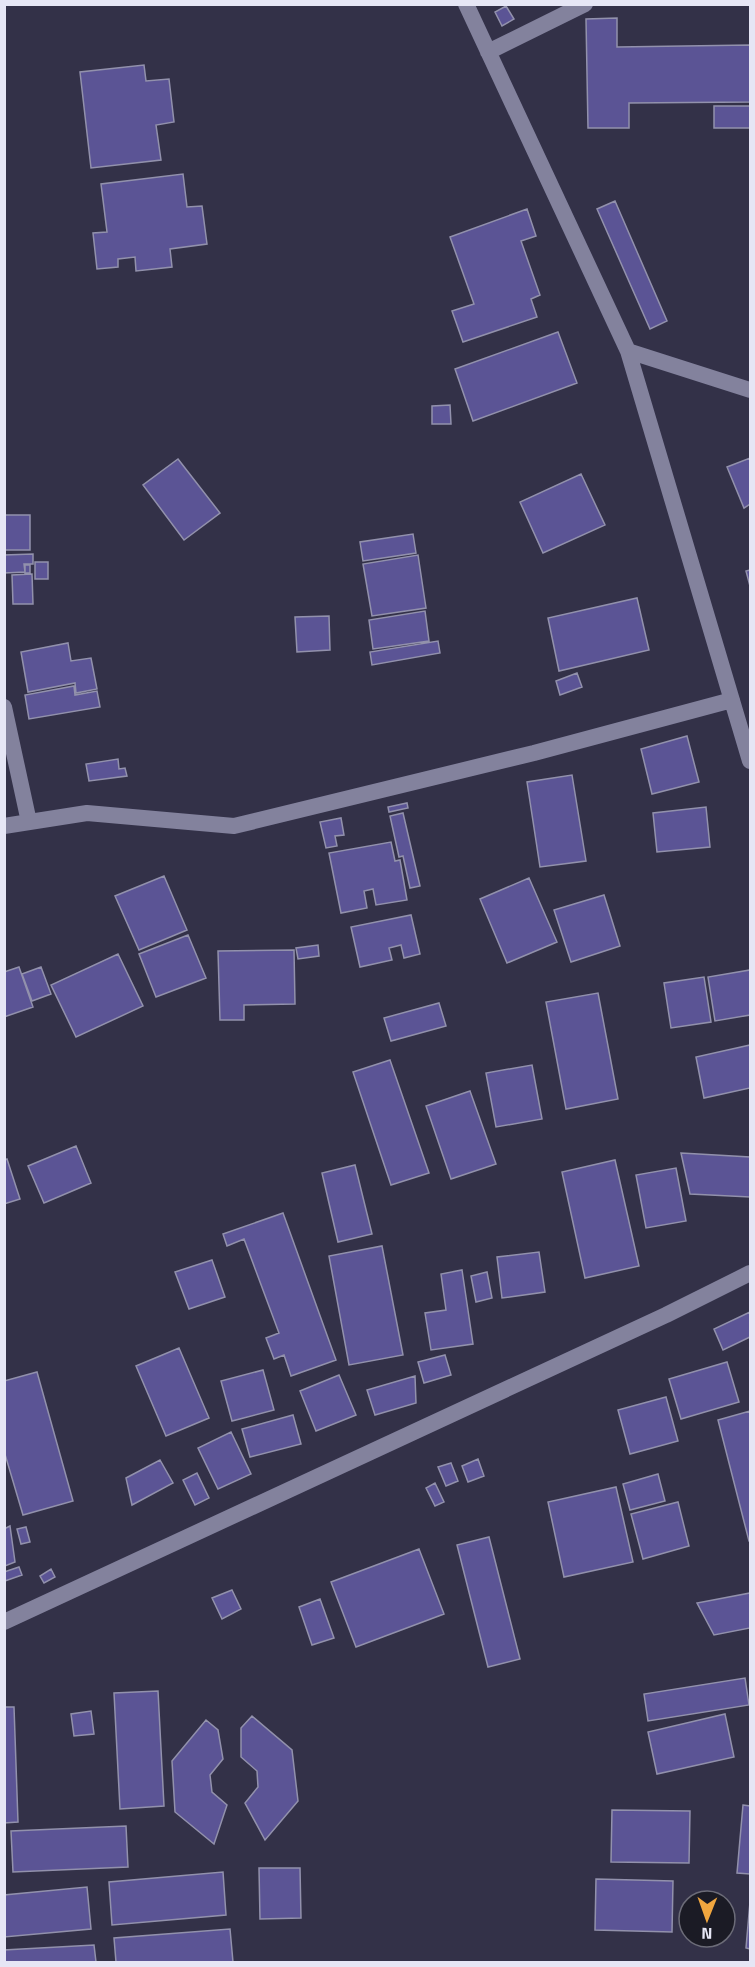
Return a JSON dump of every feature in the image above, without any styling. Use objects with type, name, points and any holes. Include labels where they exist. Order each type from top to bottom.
[{"type":"street","points":[[466,4],[628,351],[750,761]]},
{"type":"street","points":[[488,52],[585,4]]},
{"type":"street","points":[[628,351],[750,390]]},
{"type":"street","points":[[4,826],[87,813],[234,826],[534,753],[732,700]]},
{"type":"street","points":[[4,707],[29,822]]},
{"type":"street","points":[[4,1622],[666,1315],[750,1273]]},
{"type":"building","points":[[506,6],[514,19],[502,26],[495,12]]},
{"type":"building","points":[[617,18],[617,47],[750,45],[750,102],[629,103],[629,128],[588,128],[586,19]]},
{"type":"building","points":[[144,65],[146,81],[169,79],[174,122],[156,125],[161,160],[91,168],[80,72]]},
{"type":"building","points":[[714,106],[750,106],[750,128],[714,128]]},
{"type":"building","points":[[183,174],[187,207],[202,206],[207,244],[170,249],[172,267],[136,271],[135,257],[118,259],[118,267],[97,269],[93,233],[107,232],[101,184]]},
{"type":"building","points":[[615,201],[667,321],[650,329],[597,209]]},
{"type":"building","points":[[527,209],[536,236],[521,241],[540,295],[531,299],[537,317],[463,342],[452,311],[474,304],[450,237]]},
{"type":"building","points":[[558,332],[577,383],[473,421],[455,369]]},
{"type":"building","points":[[450,405],[451,424],[432,424],[432,406]]},
{"type":"building","points":[[750,458],[750,504],[744,508],[727,467]]},
{"type":"building","points":[[178,459],[220,513],[184,540],[143,485]]},
{"type":"building","points":[[581,474],[605,525],[543,553],[520,502]]},
{"type":"building","points":[[4,515],[30,515],[30,550],[4,550]]},
{"type":"building","points":[[413,534],[416,553],[363,561],[360,542]]},
{"type":"building","points":[[33,554],[33,564],[24,564],[25,572],[4,573],[4,555]]},
{"type":"building","points":[[418,555],[426,608],[372,616],[363,564]]},
{"type":"building","points":[[35,562],[48,562],[48,579],[35,579]]},
{"type":"building","points":[[25,565],[30,565],[30,573],[25,573]]},
{"type":"building","points":[[750,570],[750,586],[746,571]]},
{"type":"building","points":[[32,574],[33,604],[13,604],[12,575]]},
{"type":"building","points":[[637,598],[649,650],[559,671],[548,618]]},
{"type":"building","points":[[425,611],[429,641],[373,649],[369,620]]},
{"type":"building","points":[[329,616],[330,650],[297,652],[295,617]]},
{"type":"building","points":[[438,641],[440,653],[372,665],[370,652]]},
{"type":"building","points":[[68,643],[71,661],[91,658],[97,689],[76,693],[75,683],[28,692],[21,652]]},
{"type":"building","points":[[577,673],[582,687],[560,695],[556,681]]},
{"type":"building","points":[[74,686],[75,695],[97,691],[100,707],[29,719],[25,695]]},
{"type":"building","points":[[687,736],[699,782],[652,794],[641,749]]},
{"type":"building","points":[[118,759],[119,769],[125,768],[127,776],[89,781],[86,764]]},
{"type":"building","points":[[572,775],[586,861],[540,867],[527,782]]},
{"type":"building","points":[[407,803],[408,808],[389,812],[388,807]]},
{"type":"building","points":[[706,807],[710,847],[657,852],[653,813]]},
{"type":"building","points":[[403,813],[420,886],[410,888],[403,856],[399,857],[390,816]]},
{"type":"building","points":[[341,818],[344,835],[335,836],[337,846],[326,848],[320,822]]},
{"type":"building","points":[[391,842],[395,861],[400,860],[407,900],[376,905],[373,889],[364,891],[367,908],[341,913],[329,853]]},
{"type":"building","points":[[164,876],[187,930],[139,950],[115,896]]},
{"type":"building","points":[[529,878],[557,942],[507,963],[480,899]]},
{"type":"building","points":[[604,895],[620,946],[571,962],[554,910]]},
{"type":"building","points":[[411,915],[420,954],[404,958],[401,945],[389,948],[392,960],[360,967],[351,927]]},
{"type":"building","points":[[188,935],[206,978],[156,997],[139,954]]},
{"type":"building","points":[[318,945],[319,956],[298,959],[296,948]]},
{"type":"building","points":[[294,950],[295,1004],[244,1005],[244,1020],[220,1020],[218,951]]},
{"type":"building","points":[[118,954],[143,1006],[76,1037],[51,985]]},
{"type":"building","points":[[19,967],[33,1007],[4,1017],[4,972]]},
{"type":"building","points":[[41,967],[51,994],[32,1001],[22,974]]},
{"type":"building","points":[[750,970],[750,1015],[715,1021],[708,977]]},
{"type":"building","points":[[704,977],[711,1022],[671,1028],[664,983]]},
{"type":"building","points":[[598,993],[618,1099],[566,1109],[546,1002]]},
{"type":"building","points":[[439,1003],[446,1026],[391,1041],[384,1018]]},
{"type":"building","points":[[750,1045],[750,1088],[704,1098],[696,1057]]},
{"type":"building","points":[[390,1060],[429,1173],[391,1185],[353,1072]]},
{"type":"building","points":[[532,1065],[542,1119],[496,1127],[486,1073]]},
{"type":"building","points":[[470,1091],[496,1164],[451,1179],[426,1106]]},
{"type":"building","points":[[76,1146],[91,1183],[44,1203],[28,1166]]},
{"type":"building","points":[[681,1153],[750,1157],[750,1197],[690,1194]]},
{"type":"building","points":[[7,1159],[20,1199],[4,1204],[4,1160]]},
{"type":"building","points":[[615,1160],[639,1266],[585,1278],[562,1172]]},
{"type":"building","points":[[355,1165],[372,1234],[338,1242],[322,1173]]},
{"type":"building","points":[[676,1168],[686,1221],[646,1228],[636,1175]]},
{"type":"building","points":[[283,1213],[336,1360],[291,1376],[284,1355],[274,1359],[266,1338],[279,1333],[244,1239],[227,1246],[223,1234]]},
{"type":"building","points":[[382,1246],[403,1355],[349,1365],[329,1256]]},
{"type":"building","points":[[539,1252],[545,1292],[502,1298],[497,1257]]},
{"type":"building","points":[[212,1260],[225,1297],[189,1309],[175,1272]]},
{"type":"building","points":[[462,1270],[473,1344],[431,1350],[425,1313],[446,1310],[441,1274]]},
{"type":"building","points":[[487,1272],[492,1298],[476,1302],[471,1276]]},
{"type":"building","points":[[750,1312],[750,1337],[723,1350],[714,1329]]},
{"type":"building","points":[[179,1348],[209,1418],[166,1436],[136,1366]]},
{"type":"building","points":[[445,1355],[451,1375],[424,1383],[418,1362]]},
{"type":"building","points":[[727,1362],[739,1402],[681,1419],[669,1379]]},
{"type":"building","points":[[263,1370],[274,1410],[232,1421],[221,1381]]},
{"type":"building","points":[[37,1372],[73,1501],[23,1515],[4,1451],[4,1381]]},
{"type":"building","points":[[339,1375],[356,1415],[316,1431],[300,1391]]},
{"type":"building","points":[[415,1376],[416,1403],[375,1415],[367,1390]]},
{"type":"building","points":[[666,1397],[678,1441],[630,1454],[618,1410]]},
{"type":"building","points":[[750,1411],[750,1541],[749,1541],[718,1420]]},
{"type":"building","points":[[293,1415],[301,1444],[250,1457],[242,1429]]},
{"type":"building","points":[[231,1432],[251,1474],[218,1489],[198,1448]]},
{"type":"building","points":[[478,1459],[484,1476],[468,1482],[462,1466]]},
{"type":"building","points":[[160,1460],[173,1483],[132,1505],[126,1478]]},
{"type":"building","points":[[451,1463],[458,1481],[446,1486],[438,1467]]},
{"type":"building","points":[[197,1473],[209,1498],[195,1505],[183,1480]]},
{"type":"building","points":[[658,1474],[665,1501],[630,1510],[623,1484]]},
{"type":"building","points":[[435,1483],[444,1502],[435,1506],[426,1488]]},
{"type":"building","points":[[616,1487],[633,1562],[564,1577],[548,1502]]},
{"type":"building","points":[[678,1502],[689,1546],[643,1559],[631,1514]]},
{"type":"building","points":[[10,1526],[15,1562],[5,1566],[4,1529]]},
{"type":"building","points":[[26,1527],[30,1542],[21,1544],[17,1529]]},
{"type":"building","points":[[489,1537],[520,1659],[488,1667],[457,1545]]},
{"type":"building","points":[[419,1549],[444,1614],[356,1647],[331,1582]]},
{"type":"building","points":[[19,1567],[22,1575],[5,1581],[4,1572]]},
{"type":"building","points":[[51,1569],[55,1577],[44,1583],[40,1576]]},
{"type":"building","points":[[232,1590],[241,1609],[222,1619],[212,1598]]},
{"type":"building","points":[[750,1593],[750,1628],[714,1635],[697,1603]]},
{"type":"building","points":[[320,1599],[334,1638],[312,1645],[299,1607]]},
{"type":"building","points":[[745,1678],[749,1705],[648,1721],[644,1694]]},
{"type":"building","points":[[158,1691],[164,1806],[120,1809],[114,1693]]},
{"type":"building","points":[[4,1707],[14,1707],[18,1822],[4,1823]]},
{"type":"building","points":[[91,1711],[94,1734],[74,1736],[71,1714]]},
{"type":"building","points":[[725,1714],[734,1757],[657,1774],[648,1732]]},
{"type":"building","points":[[252,1716],[292,1750],[298,1801],[265,1840],[245,1803],[258,1787],[257,1771],[241,1757],[241,1728]]},
{"type":"building","points":[[206,1720],[218,1730],[223,1759],[210,1775],[212,1792],[227,1805],[214,1844],[175,1812],[172,1761]]},
{"type":"building","points":[[743,1805],[750,1806],[750,1874],[737,1873]]},
{"type":"building","points":[[612,1810],[690,1811],[689,1863],[611,1862]]},
{"type":"building","points":[[126,1826],[128,1867],[13,1872],[11,1831]]},
{"type":"building","points":[[259,1868],[300,1868],[301,1918],[260,1919]]},
{"type":"building","points":[[223,1872],[226,1915],[112,1925],[109,1882]]},
{"type":"building","points":[[596,1879],[673,1881],[672,1932],[595,1930]]},
{"type":"building","points":[[87,1887],[91,1929],[4,1937],[4,1895]]},
{"type":"building","points":[[750,1902],[750,1949],[746,1948]]},
{"type":"building","points":[[230,1929],[233,1962],[116,1962],[114,1938]]},
{"type":"building","points":[[94,1945],[96,1962],[4,1962],[4,1950]]}]
